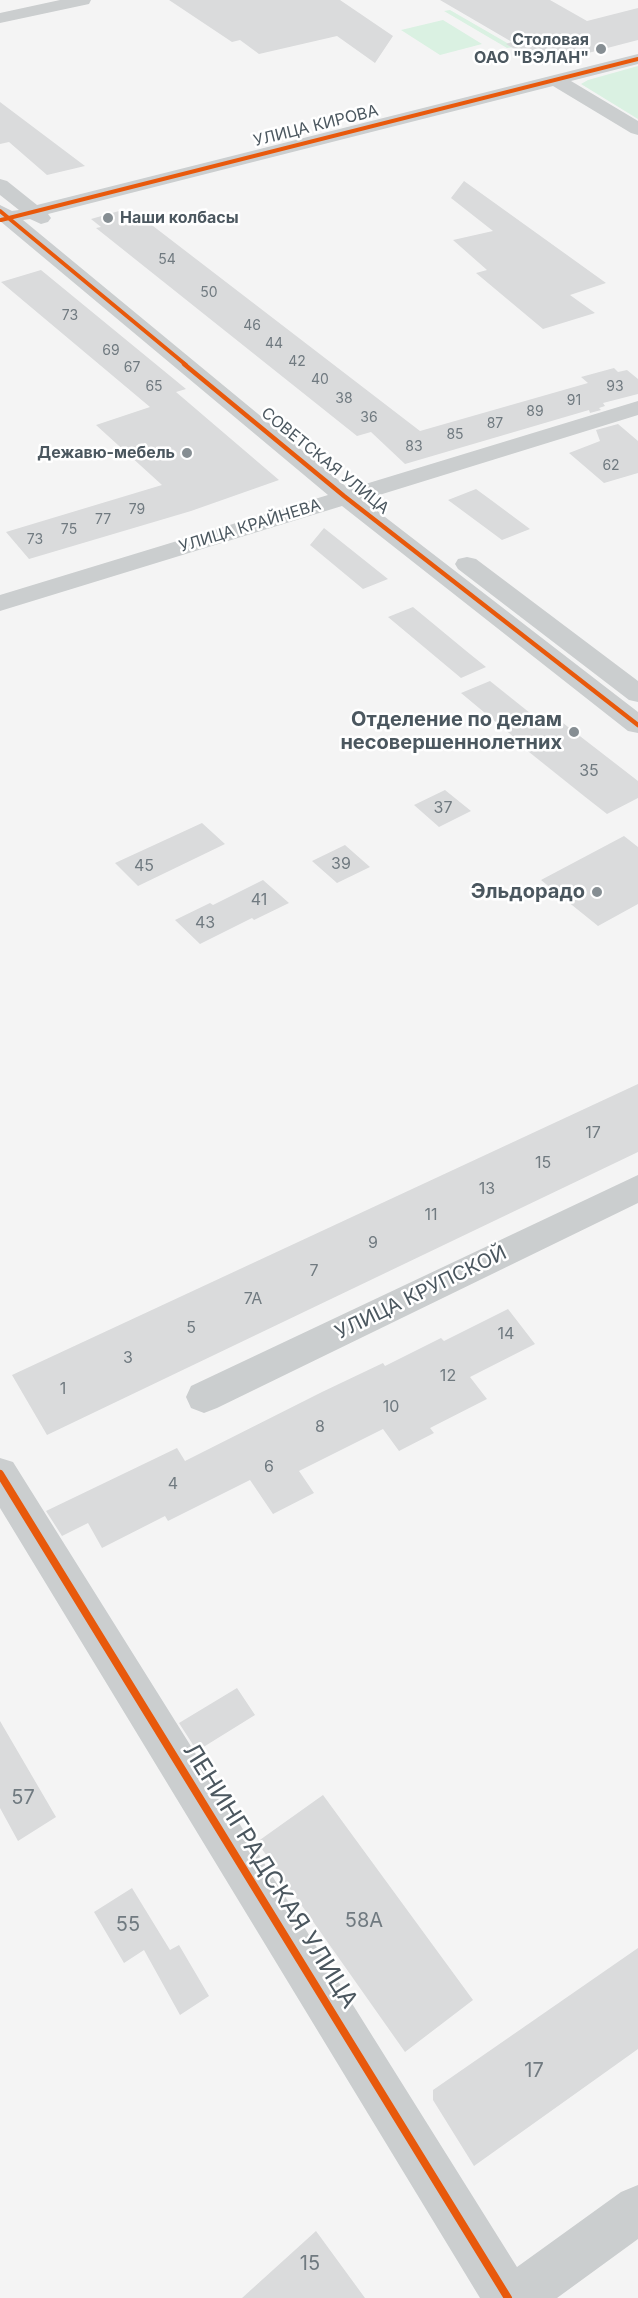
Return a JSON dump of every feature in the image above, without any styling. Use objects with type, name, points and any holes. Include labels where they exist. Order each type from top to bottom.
[{"type":"street","points":[[0,2],[9,0]]},
{"type":"street","points":[[0,18],[83,0]]},
{"type":"street","name":"УЛИЦА КИРОВА","points":[[3,217],[34,212],[638,59]]},
{"type":"street","points":[[556,80],[638,129]]},
{"type":"street","name":"СОВЕТСКАЯ УЛИЦА","points":[[0,185],[369,489],[415,524]]},
{"type":"street","name":"СОВЕТСКАЯ УЛИЦА","points":[[3,217],[344,496],[638,725]]},
{"type":"street","name":"УЛИЦА КРАЙНЕВА","points":[[0,603],[638,408]]},
{"type":"street","points":[[453,552],[638,694]]},
{"type":"street","name":"УЛИЦА КРУПСКОЙ","points":[[204,1397],[638,1188]]},
{"type":"street","name":"ЛЕНИНГРАДСКАЯ УЛИЦА","points":[[0,1474],[508,2298]]},
{"type":"street","points":[[516,2298],[638,2209]]},
{"type":"green space","points":[[450,10],[514,47],[507,48],[444,11]]},
{"type":"green space","points":[[443,20],[482,44],[440,55],[401,30]]},
{"type":"green space","points":[[638,66],[638,119],[581,84],[588,80]]},
{"type":"building","points":[[169,0],[340,0],[393,36],[375,63],[337,36],[259,54],[240,40],[232,42]]},
{"type":"building","points":[[440,0],[550,0],[587,21],[638,8],[638,40],[542,65],[506,44],[512,42]]},
{"type":"building","points":[[0,102],[85,166],[47,175],[9,142],[0,144]]},
{"type":"building","points":[[464,181],[606,283],[570,295],[595,313],[543,329],[476,273],[487,270],[453,240],[493,231],[451,198]]},
{"type":"building","points":[[119,211],[128,219],[140,216],[420,431],[588,383],[581,377],[614,368],[618,372],[627,370],[638,379],[638,394],[603,403],[605,406],[599,408],[601,410],[590,413],[589,410],[405,464],[371,432],[357,436],[96,228],[101,227],[91,219]]},
{"type":"building","points":[[41,270],[186,389],[176,392],[279,480],[191,511],[29,559],[6,532],[162,485],[96,425],[150,407],[1,282]]},
{"type":"building","points":[[618,424],[638,441],[638,473],[604,483],[569,453],[600,441],[596,430]]},
{"type":"building","points":[[476,489],[530,529],[502,540],[448,500]]},
{"type":"building","points":[[324,528],[388,579],[363,589],[310,545]]},
{"type":"building","points":[[413,607],[486,667],[461,678],[388,617]]},
{"type":"building","points":[[490,681],[550,729],[563,723],[638,781],[638,798],[607,814],[584,796],[519,744],[521,743],[461,693]]},
{"type":"building","points":[[445,790],[471,811],[439,827],[414,805]]},
{"type":"building","points":[[202,823],[225,844],[138,886],[115,863]]},
{"type":"building","name":"Эльдорадо","points":[[624,836],[638,847],[638,904],[598,926],[541,880]]},
{"type":"building","points":[[345,845],[370,867],[337,883],[312,861]]},
{"type":"building","points":[[263,880],[289,903],[254,920],[252,918],[200,944],[175,920],[210,903],[213,905]]},
{"type":"building","points":[[638,1084],[638,1152],[47,1435],[12,1375]]},
{"type":"building","points":[[508,1309],[535,1344],[470,1377],[487,1399],[430,1428],[434,1433],[399,1451],[383,1429],[299,1471],[314,1493],[273,1514],[250,1480],[168,1521],[165,1516],[102,1548],[88,1523],[62,1536],[46,1511],[177,1448],[185,1461],[383,1363],[385,1366],[441,1338],[444,1341]]},
{"type":"building","points":[[237,1688],[255,1715],[197,1751],[179,1723]]},
{"type":"building","points":[[0,1721],[56,1817],[18,1841],[0,1808]]},
{"type":"building","points":[[323,1795],[473,2000],[405,2052],[257,1842]]},
{"type":"building","points":[[132,1888],[170,1950],[179,1945],[209,1996],[180,2015],[144,1950],[124,1963],[94,1912]]},
{"type":"building","points":[[638,1948],[638,2049],[474,2166],[433,2100],[433,2090]]},
{"type":"building","points":[[316,2231],[365,2298],[242,2298]]},
{"type":"cycle path","points":[[1,220],[638,59]]},
{"type":"cycle path","points":[[0,211],[344,496],[638,725]]},
{"type":"cycle path","points":[[0,1474],[508,2298]]},
{"type":"place","name":"Столовая ОАО \"ВЭЛАН\"","points":[[601,49]]},
{"type":"place","name":"Наши колбасы","points":[[108,218]]},
{"type":"place","name":"Дежавю-мебель","points":[[187,453]]},
{"type":"place","name":"Отделение по делам несовершеннолетних","points":[[574,732]]},
{"type":"place","name":"Эльдорадо","points":[[597,892]]}]
